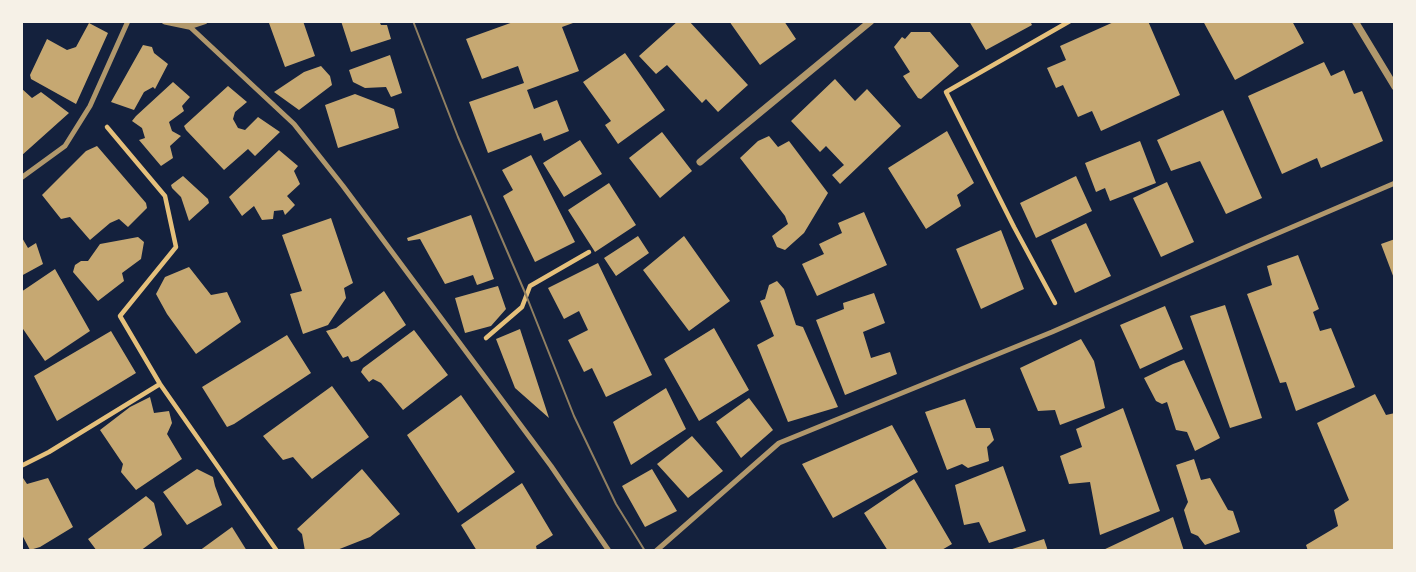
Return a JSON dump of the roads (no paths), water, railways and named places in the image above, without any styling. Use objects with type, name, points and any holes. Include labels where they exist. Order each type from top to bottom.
[{"type":"street","points":[[165,21],[188,26],[204,21]]},
{"type":"street","points":[[700,162],[871,21]]},
{"type":"street","points":[[1355,21],[1395,87]]},
{"type":"lane","points":[[21,178],[65,146],[90,106],[128,21]]},
{"type":"lane","points":[[188,26],[294,124],[551,466],[609,551]]},
{"type":"lane","points":[[656,551],[779,443],[1067,326],[1395,183]]},
{"type":"tram line","points":[[413,21],[458,137],[526,295],[574,416],[616,504],[645,551]]}]
